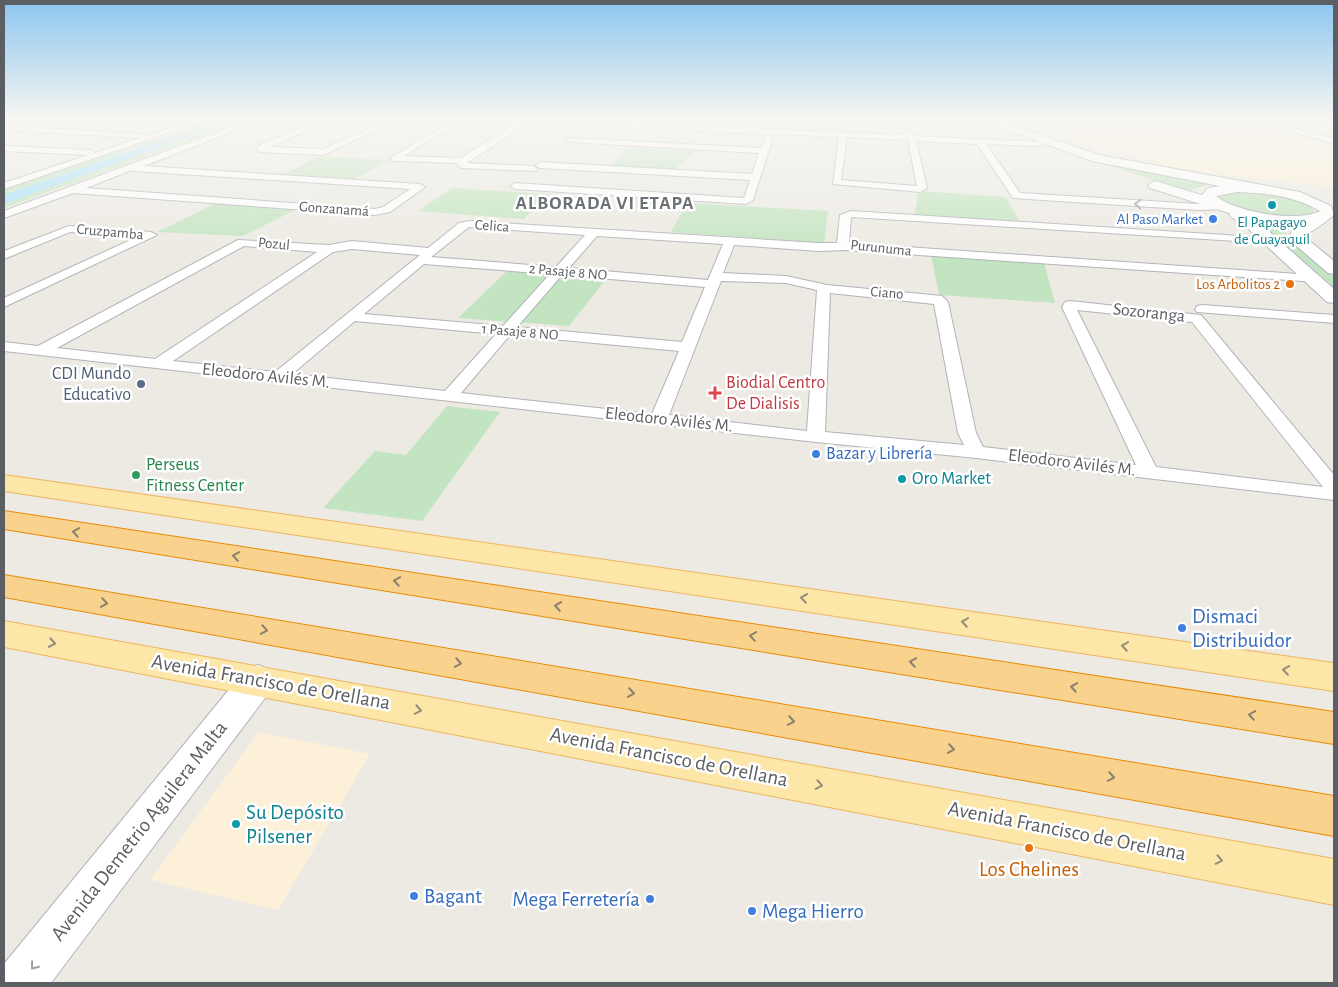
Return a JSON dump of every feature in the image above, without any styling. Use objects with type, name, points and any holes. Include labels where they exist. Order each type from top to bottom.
[{"type":"highway","points":[[4,520],[1334,728]]},
{"type":"highway","points":[[4,586],[1334,816]]},
{"type":"main road","points":[[1101,166],[1222,206],[1274,219],[1326,218]]},
{"type":"main road","points":[[1137,166],[1255,189]]},
{"type":"main road","points":[[1326,194],[1223,188],[1209,194],[1210,199],[1248,221],[1334,298]]},
{"type":"main road","points":[[1273,191],[1319,204],[1326,209],[1328,213],[1326,218],[1299,232],[1298,238],[1334,269]]},
{"type":"main road","points":[[4,483],[1334,677]]},
{"type":"main road","name":"Avenida Francisco de Orellana","points":[[4,634],[1334,882]]},
{"type":"main road","name":"Avenida Demetrio Aguilera Malta","points":[[20,983],[258,680]]},
{"type":"street","points":[[4,186],[65,166]]},
{"type":"street","points":[[4,215],[138,166]]},
{"type":"street","points":[[538,166],[515,186],[755,177]]},
{"type":"street","points":[[551,166],[742,202],[748,200],[759,166]]},
{"type":"street","points":[[838,166],[836,182],[920,189],[922,188],[919,166]]},
{"type":"street","points":[[996,166],[1016,196],[1198,207],[1222,206]]},
{"type":"street","name":"Gonzanamá","points":[[74,190],[376,212],[386,210],[420,188],[133,168]]},
{"type":"street","points":[[12,173],[38,175]]},
{"type":"street","name":"Purunuma","points":[[1269,240],[850,214],[845,215],[843,244],[845,246],[1312,279]]},
{"type":"street","name":"Celica","points":[[278,378],[465,224],[819,247],[845,246]]},
{"type":"street","name":"Cruzpamba","points":[[4,255],[69,229],[151,235],[4,303]]},
{"type":"street","points":[[450,395],[593,233]]},
{"type":"street","points":[[659,419],[730,241]]},
{"type":"street","name":"Pozul","points":[[41,351],[242,242],[329,249]]},
{"type":"street","name":"2 Pasaje 8 NO","points":[[329,249],[352,244],[426,256],[559,271],[715,280],[788,281],[812,284],[825,289]]},
{"type":"street","name":"Pozul","points":[[158,364],[329,249]]},
{"type":"street","points":[[816,437],[823,291],[825,289]]},
{"type":"street","name":"Ciano","points":[[825,289],[933,297],[941,302],[967,433],[976,452]]},
{"type":"street","name":"Sozoranga","points":[[1149,472],[1069,307],[1070,305],[1196,318],[1334,487]]},
{"type":"street","points":[[1202,309],[1334,319]]},
{"type":"street","name":"1 Pasaje 8 NO","points":[[354,317],[687,347]]},
{"type":"street","name":"Eleodoro Avilés M.","points":[[4,347],[816,437],[976,452],[1334,494]]},
{"type":"shaded area","points":[[1168,166],[1334,166],[1334,187],[1220,175]]},
{"type":"shaded area","name":"Su Depósito Pilsener","points":[[259,732],[370,754],[278,910],[150,880]]},
{"type":"green space","points":[[74,166],[120,166],[4,208],[4,189]]},
{"type":"green space","points":[[300,166],[379,166],[354,179],[284,174]]},
{"type":"green space","points":[[610,166],[678,166],[674,170]]},
{"type":"green space","points":[[1110,166],[1121,166],[1212,184],[1186,191]]},
{"type":"green space","points":[[452,188],[550,194],[524,219],[418,211]]},
{"type":"green space","points":[[919,191],[1006,197],[1021,224],[914,217]]},
{"type":"green space","points":[[1242,191],[1292,198],[1302,201],[1314,211],[1305,216],[1281,217],[1254,212],[1221,200],[1220,196],[1224,193]]},
{"type":"green space","points":[[218,202],[299,208],[243,236],[157,232]]},
{"type":"green space","points":[[687,203],[828,211],[824,243],[671,232]]},
{"type":"green space","points":[[1258,222],[1293,227],[1287,231],[1285,236],[1334,277],[1334,287]]},
{"type":"green space","points":[[931,254],[1044,262],[1055,303],[939,295]]},
{"type":"green space","points":[[507,271],[607,278],[569,326],[458,318]]},
{"type":"green space","points":[[447,406],[500,412],[422,521],[323,508],[375,451],[406,455]]},
{"type":"waterway","points":[[4,200],[100,166]]},
{"type":"place","name":"El Papagayo de Guayaquil","points":[[1272,205]]},
{"type":"place","name":"Al Paso Market","points":[[1213,219]]},
{"type":"place","name":"Los Arbolitos 2","points":[[1290,284]]},
{"type":"place","name":"CDI Mundo Educativo","points":[[141,384]]},
{"type":"place","name":"Biodial Centro De Dialisis","points":[[715,393]]},
{"type":"place","name":"Bazar y Librería","points":[[816,454]]},
{"type":"place","name":"Perseus Fitness Center","points":[[136,475]]},
{"type":"place","name":"Oro Market","points":[[902,479]]},
{"type":"place","name":"Dismaci Distribuidor","points":[[1182,628]]},
{"type":"place","name":"Su Depósito Pilsener","points":[[236,824]]},
{"type":"place","name":"Los Chelines","points":[[1029,848]]},
{"type":"place","name":"Bagant","points":[[414,896]]},
{"type":"place","name":"Mega Ferretería","points":[[650,899]]},
{"type":"place","name":"Mega Hierro","points":[[752,911]]},
{"type":"district","name":"ALBORADA VI ETAPA","points":[[605,203]]}]
